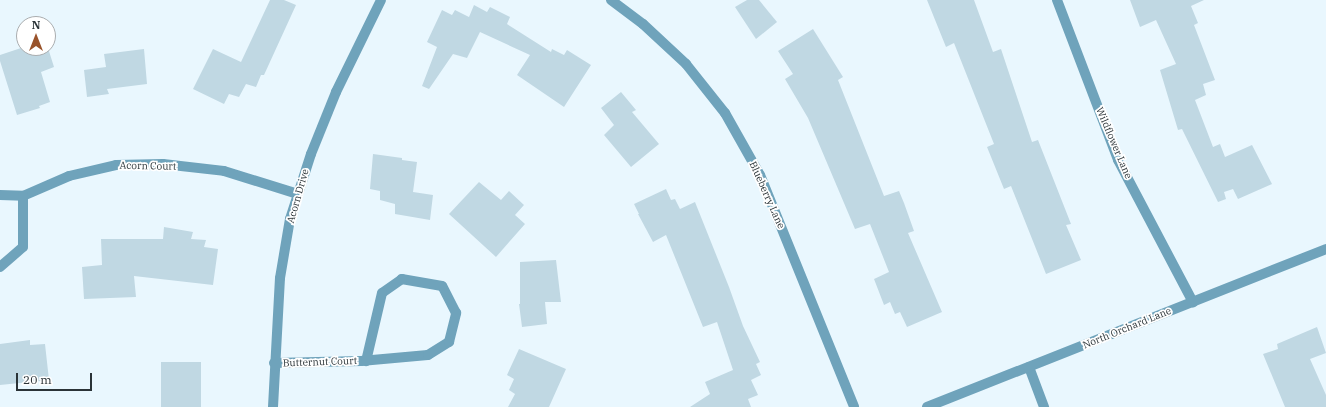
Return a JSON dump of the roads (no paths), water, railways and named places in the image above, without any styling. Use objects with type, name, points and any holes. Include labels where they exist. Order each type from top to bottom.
[{"type":"street","name":"Acorn Drive","points":[[273,407],[274,364],[280,278],[290,219],[311,154],[336,92],[381,0]]},
{"type":"street","name":"Blueberry Lane","points":[[611,0],[643,24],[686,64],[725,113],[760,175],[854,407]]},
{"type":"street","name":"Wildflower Lane","points":[[1057,0],[1118,160],[1193,302]]},
{"type":"street","name":"Acorn Court","points":[[0,195],[23,196],[69,176],[116,165],[163,164],[224,171],[298,194]]},
{"type":"street","points":[[0,267],[23,246],[23,196]]},
{"type":"street","name":"North Orchard Lane","points":[[927,407],[1326,249]]},
{"type":"street","name":"Butternut Court","points":[[274,364],[366,360],[428,356],[449,342],[456,313],[442,286],[402,279],[382,293],[366,360]]},
{"type":"street","points":[[1029,367],[1044,407]]}]
